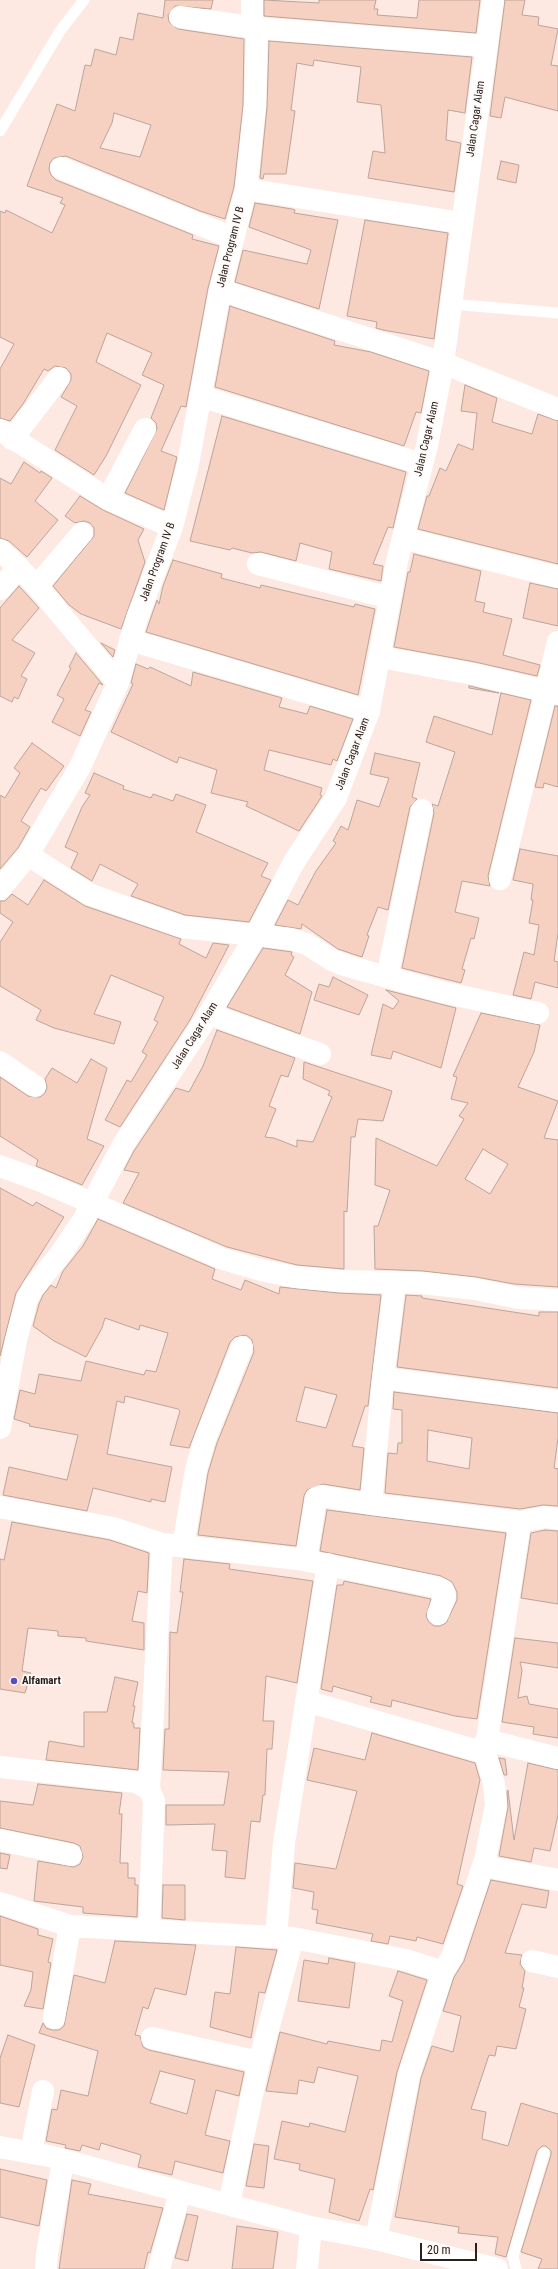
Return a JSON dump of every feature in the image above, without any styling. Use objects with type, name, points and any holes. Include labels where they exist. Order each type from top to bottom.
[{"type":"street","name":"Jalan Program IV B","points":[[0,889],[28,855],[80,768],[118,683],[130,640],[172,527],[188,464],[220,290],[246,189],[255,106],[257,28],[252,20],[252,0]]},
{"type":"street","name":"Jalan Cagar Alam","points":[[0,1428],[2,1394],[27,1299],[40,1277],[72,1237],[92,1204],[123,1145],[209,1014],[256,935],[294,862],[341,788],[369,711],[403,538],[433,422],[443,363],[493,0]]},
{"type":"street","points":[[180,18],[257,28],[487,46]]},
{"type":"street","points":[[60,168],[234,238]]},
{"type":"street","points":[[246,189],[462,223]]},
{"type":"street","points":[[220,290],[443,363],[558,409]]},
{"type":"street","points":[[59,378],[6,434],[108,499],[172,527]]},
{"type":"street","points":[[200,396],[422,464]]},
{"type":"street","points":[[108,499],[145,429]]},
{"type":"street","points":[[37,586],[82,533]]},
{"type":"street","points":[[403,538],[558,577]]},
{"type":"street","points":[[0,550],[37,586],[118,683]]},
{"type":"street","points":[[258,564],[390,598]]},
{"type":"street","points":[[0,589],[19,567]]},
{"type":"street","points":[[130,640],[369,711]]},
{"type":"street","points":[[500,879],[552,692],[558,642]]},
{"type":"street","points":[[380,657],[552,692]]},
{"type":"street","points":[[387,977],[422,810]]},
{"type":"street","points":[[28,855],[89,894],[182,927],[279,937],[307,944],[340,963],[387,977],[442,992],[538,1013]]},
{"type":"street","points":[[209,1014],[320,1054]]},
{"type":"street","points":[[0,1062],[35,1086]]},
{"type":"street","points":[[0,1166],[38,1180],[223,1259],[261,1270],[295,1277],[422,1283],[475,1289],[525,1299],[558,1300]]},
{"type":"street","points":[[371,1504],[383,1378],[395,1282]]},
{"type":"street","points":[[183,1546],[196,1470],[205,1439],[242,1347]]},
{"type":"street","points":[[383,1378],[558,1401]]},
{"type":"street","points":[[306,1560],[316,1498],[321,1496],[371,1504],[520,1522],[545,1517],[558,1519]]},
{"type":"street","points":[[0,1507],[113,1528],[162,1544],[306,1560],[436,1587],[442,1590],[445,1596],[438,1614]]},
{"type":"street","points":[[376,2239],[409,2075],[443,1972],[452,1956],[483,1866],[496,1805],[494,1784],[486,1747],[520,1522]]},
{"type":"street","points":[[149,1931],[154,1801],[149,1789],[162,1544]]},
{"type":"street","points":[[229,2204],[284,1938],[284,1843],[328,1564]]},
{"type":"street","points":[[306,1701],[486,1747],[558,1758]]},
{"type":"street","points":[[0,1767],[136,1782],[149,1789]]},
{"type":"street","points":[[0,1840],[71,1855]]},
{"type":"street","points":[[483,1866],[558,1880]]},
{"type":"street","points":[[0,1903],[70,1926],[284,1938],[406,1960],[443,1972]]},
{"type":"street","points":[[54,2018],[70,1926]]},
{"type":"street","points":[[532,1961],[558,1968]]},
{"type":"street","points":[[152,2038],[259,2062]]},
{"type":"street","points":[[31,2152],[43,2091]]},
{"type":"street","points":[[0,2147],[31,2152],[311,2227],[376,2239],[497,2269]]},
{"type":"street","points":[[46,2269],[47,2254],[63,2161]]},
{"type":"street","points":[[159,2269],[180,2192]]},
{"type":"street","points":[[308,2269],[311,2227]]},
{"type":"lane","points":[[0,131],[60,31],[84,0]]},
{"type":"lane","points":[[451,304],[558,313]]},
{"type":"lane","points":[[516,2269],[513,2256],[544,2153]]},
{"type":"building","points":[[165,0],[213,0],[211,9],[175,6],[168,15],[169,22],[178,29],[244,39],[243,105],[234,187],[225,219],[200,211],[66,156],[54,158],[50,163],[49,169],[51,175],[56,180],[193,235],[192,239],[219,246],[208,288],[186,407],[181,406],[161,451],[177,457],[164,510],[125,493],[157,429],[156,423],[151,418],[164,385],[142,375],[152,353],[107,333],[96,362],[141,385],[106,456],[94,475],[55,450],[77,406],[61,397],[71,380],[71,374],[66,368],[55,366],[48,371],[44,369],[23,404],[10,421],[0,418],[0,369],[14,344],[0,337],[0,211],[5,213],[6,210],[52,233],[65,205],[60,203],[63,198],[27,186],[57,104],[75,111],[85,65],[91,66],[95,49],[116,55],[120,37],[133,40],[138,13],[163,18]],"holes":[[[114,113],[151,125],[140,157],[100,148],[112,123]]]},
{"type":"building","points":[[264,0],[319,3],[319,0],[376,0],[374,9],[378,9],[377,15],[417,18],[419,0],[480,0],[476,33],[264,16]]},
{"type":"building","points":[[505,0],[525,0],[522,15],[539,17],[538,25],[558,29],[551,65],[558,66],[558,111],[505,97],[501,118],[490,116]]},
{"type":"building","points":[[269,41],[472,57],[465,113],[448,110],[446,140],[461,143],[454,192],[368,178],[373,151],[385,153],[381,105],[357,102],[361,67],[314,60],[313,66],[297,63],[291,110],[295,111],[286,174],[264,174],[263,179],[260,178],[267,107]]},
{"type":"building","points":[[501,161],[519,165],[516,183],[497,179]]},
{"type":"building","points":[[255,203],[292,209],[295,210],[294,213],[338,220],[319,309],[235,282],[243,250],[307,264],[311,250],[249,227]]},
{"type":"building","points":[[365,220],[448,233],[434,339],[383,330],[376,328],[377,322],[347,316]]},
{"type":"building","points":[[230,306],[335,341],[334,345],[371,352],[429,371],[421,413],[416,412],[404,446],[215,387]]},
{"type":"building","points":[[465,385],[497,398],[492,422],[532,434],[538,414],[558,421],[558,564],[418,529],[427,496],[429,496],[440,468],[446,471],[458,444],[473,450],[477,413],[461,411]]},
{"type":"building","points":[[222,416],[406,472],[393,528],[388,527],[373,564],[383,566],[381,581],[329,569],[332,552],[300,543],[296,561],[261,552],[252,553],[232,548],[230,550],[190,541]]},
{"type":"building","points":[[24,462],[40,473],[41,471],[52,478],[35,501],[58,520],[27,557],[9,541],[0,538],[0,478],[11,484]]},
{"type":"building","points":[[80,496],[103,510],[144,529],[138,540],[145,562],[121,629],[81,614],[69,605],[53,586],[94,536],[94,528],[90,523],[84,521],[75,523],[65,516]]},
{"type":"building","points":[[414,554],[481,571],[475,601],[485,603],[483,612],[512,619],[503,655],[540,665],[537,676],[475,662],[394,647],[408,572],[410,572]]},
{"type":"building","points":[[173,560],[222,574],[221,578],[260,588],[261,585],[354,607],[355,604],[375,609],[358,695],[146,632],[157,600],[159,604],[163,586]]},
{"type":"building","points":[[530,583],[558,589],[558,626],[523,618]]},
{"type":"building","points":[[19,586],[39,608],[12,640],[35,653],[21,676],[27,679],[18,699],[14,697],[12,702],[0,696],[0,608]]},
{"type":"building","points":[[101,643],[115,650],[113,657]]},
{"type":"building","points":[[76,653],[103,685],[99,683],[85,710],[91,712],[80,736],[52,722],[64,699],[57,695],[71,668],[69,667]]},
{"type":"building","points":[[136,664],[148,669],[150,667],[191,686],[193,672],[282,698],[279,707],[307,714],[310,706],[353,719],[337,761],[333,759],[331,765],[269,750],[264,770],[322,788],[320,795],[322,796],[299,831],[246,806],[248,802],[211,793],[217,770],[179,757],[177,763],[111,732],[133,684],[131,683]]},
{"type":"building","points":[[470,686],[499,693],[469,688]]},
{"type":"building","points":[[501,693],[531,700],[488,876],[490,886],[462,881],[455,912],[479,918],[474,939],[471,938],[462,969],[465,970],[461,983],[402,968],[434,813],[432,804],[438,806],[455,752],[426,742],[434,716],[492,735]]},
{"type":"building","points":[[555,706],[558,706],[558,787],[544,783],[543,788],[535,787]]},
{"type":"building","points":[[32,743],[64,766],[46,791],[41,788],[21,821],[30,827],[18,848],[0,869],[0,795],[5,798],[20,773],[14,768]]},
{"type":"building","points":[[375,753],[420,763],[412,797],[417,799],[410,807],[388,910],[378,907],[367,935],[369,936],[362,957],[338,949],[302,924],[301,929],[275,925],[288,900],[298,905],[316,871],[336,843],[333,841],[341,826],[348,830],[357,800],[379,807],[389,778],[370,774]]},
{"type":"building","points":[[94,773],[124,786],[123,789],[151,798],[153,794],[173,801],[176,794],[206,805],[196,832],[268,863],[261,876],[271,880],[249,922],[185,915],[131,896],[138,884],[100,864],[92,881],[71,868],[78,853],[65,847],[82,807],[90,795],[85,793]]},
{"type":"building","points":[[520,849],[558,856],[558,933],[554,961],[558,962],[558,988],[535,982],[531,999],[513,995],[524,952],[534,955],[539,925],[529,923],[533,900],[531,900],[533,884],[513,880]]},
{"type":"building","points":[[44,880],[85,906],[181,939],[179,944],[206,958],[213,943],[229,945],[190,1020],[120,1127],[105,1120],[127,1080],[131,1082],[147,1055],[142,1052],[158,1022],[154,1020],[164,997],[111,975],[94,1014],[121,1022],[114,1044],[54,1028],[36,1020],[41,1010],[0,986],[0,942],[13,922],[0,913],[0,901],[5,901],[12,894],[28,905]]},
{"type":"building","points":[[263,948],[292,952],[291,955],[294,957],[285,975],[312,992],[300,1034],[227,1007]]},
{"type":"building","points":[[333,977],[368,995],[359,1015],[314,1000],[319,984],[329,987]]},
{"type":"building","points":[[386,990],[456,1008],[441,1068],[393,1051],[391,1059],[371,1055],[383,1004],[393,1009],[399,1001]]},
{"type":"building","points":[[481,1013],[540,1025],[534,1052],[518,1087],[558,1101],[544,1138],[558,1140],[558,1287],[514,1284],[476,1277],[423,1271],[375,1269],[374,1226],[378,1226],[390,1190],[375,1185],[376,1138],[437,1166],[464,1119],[459,1116],[468,1103],[451,1099],[457,1077],[453,1076]],"holes":[[[483,1149],[508,1164],[490,1194],[465,1179]]]},
{"type":"building","points":[[217,1030],[295,1058],[288,1077],[281,1075],[269,1106],[276,1109],[265,1137],[274,1138],[297,1147],[297,1140],[313,1142],[332,1097],[328,1095],[330,1091],[303,1079],[304,1062],[392,1091],[383,1121],[358,1119],[355,1137],[351,1137],[347,1212],[344,1211],[344,1269],[297,1265],[227,1247],[123,1203],[139,1173],[124,1170],[134,1151],[176,1088],[189,1092],[203,1066]]},
{"type":"building","points":[[91,1059],[107,1068],[87,1139],[104,1146],[82,1185],[36,1166],[38,1160],[0,1136],[0,1077],[28,1096],[40,1097],[45,1093],[47,1087],[45,1079],[52,1068],[77,1083]]},
{"type":"building","points":[[0,1188],[33,1206],[36,1202],[64,1217],[16,1293],[0,1356]]},
{"type":"building","points":[[98,1219],[215,1269],[212,1279],[241,1290],[245,1280],[279,1294],[280,1287],[338,1293],[381,1295],[368,1406],[365,1406],[352,1446],[364,1448],[360,1490],[323,1484],[307,1490],[304,1496],[296,1546],[198,1535],[208,1473],[217,1443],[254,1352],[252,1340],[246,1335],[235,1337],[230,1342],[189,1448],[170,1445],[180,1411],[178,1409],[125,1396],[124,1403],[117,1401],[107,1454],[172,1467],[165,1502],[151,1499],[151,1502],[93,1488],[87,1511],[3,1495],[9,1467],[67,1480],[78,1435],[29,1426],[30,1424],[14,1419],[20,1390],[35,1394],[39,1374],[81,1381],[86,1361],[144,1375],[146,1370],[156,1372],[168,1333],[140,1325],[139,1330],[105,1318],[102,1328],[86,1357],[54,1341],[33,1326],[43,1295],[51,1285],[56,1288],[63,1271],[83,1246]],"holes":[[[305,1387],[337,1395],[326,1428],[296,1421]]]},
{"type":"building","points":[[406,1295],[422,1296],[422,1298],[539,1316],[539,1312],[558,1312],[558,1388],[397,1367]]},
{"type":"building","points":[[394,1392],[558,1413],[558,1438],[554,1468],[558,1469],[558,1506],[543,1505],[520,1509],[385,1493],[388,1453],[397,1454],[398,1443],[402,1443],[402,1410],[393,1409]],"holes":[[[428,1430],[472,1438],[469,1469],[427,1461]]]},
{"type":"building","points":[[327,1510],[506,1533],[477,1719],[455,1716],[392,1700],[391,1707],[370,1702],[372,1697],[333,1686],[332,1692],[321,1689],[337,1585],[343,1585],[344,1581],[431,1599],[426,1616],[429,1622],[434,1626],[440,1626],[446,1623],[457,1600],[457,1592],[452,1582],[441,1576],[320,1551]]},
{"type":"building","points":[[12,1522],[110,1540],[149,1553],[147,1593],[138,1591],[132,1621],[144,1623],[144,1650],[86,1641],[86,1638],[58,1636],[58,1631],[28,1628],[22,1671],[31,1673],[25,1693],[0,1689],[0,1559],[4,1560]]},
{"type":"building","points":[[545,1530],[558,1531],[558,1604],[521,1598],[531,1533]]},
{"type":"building","points":[[184,1559],[230,1564],[229,1569],[313,1581],[297,1683],[266,1676],[263,1721],[274,1721],[272,1749],[267,1749],[265,1795],[263,1795],[260,1822],[251,1821],[245,1879],[225,1877],[227,1851],[212,1850],[215,1824],[166,1825],[166,1805],[224,1805],[229,1772],[163,1770],[165,1729],[169,1729],[170,1632],[177,1633],[183,1592],[180,1592]]},
{"type":"building","points":[[515,1638],[558,1643],[558,1668],[520,1662],[522,1670],[518,1698],[527,1696],[529,1704],[558,1709],[558,1738],[533,1734],[534,1727],[502,1722]]},
{"type":"building","points":[[115,1677],[138,1682],[133,1706],[135,1706],[132,1723],[134,1723],[134,1728],[140,1728],[138,1770],[46,1760],[49,1741],[84,1747],[84,1712],[107,1712]]},
{"type":"building","points":[[372,1733],[475,1763],[480,1780],[457,1884],[463,1886],[443,1944],[417,1937],[416,1941],[390,1936],[388,1944],[371,1941],[373,1934],[316,1923],[318,1910],[312,1909],[314,1892],[293,1888],[295,1863],[336,1869],[357,1791],[307,1780],[314,1748],[365,1760]]},
{"type":"building","points":[[499,1758],[505,1759],[507,1775],[504,1775]]},
{"type":"building","points":[[528,1763],[558,1770],[558,1815],[550,1851],[534,1848],[531,1862],[499,1856],[508,1807],[507,1792],[508,1790],[514,1840]]},
{"type":"building","points":[[38,1784],[122,1793],[119,1814],[122,1814],[120,1863],[128,1863],[128,1878],[135,1878],[135,1885],[138,1885],[137,1917],[83,1913],[83,1907],[34,1901],[38,1861],[74,1867],[80,1864],[83,1857],[80,1846],[74,1843],[0,1828],[0,1801],[33,1805]]},
{"type":"building","points":[[0,1853],[10,1855],[7,1869],[0,1868]]},
{"type":"building","points":[[491,1880],[549,1891],[546,1908],[522,1904],[505,1953],[522,1955],[520,1964],[525,1971],[522,1988],[524,1988],[519,2007],[526,2009],[516,2049],[497,2046],[495,2056],[489,2055],[471,2109],[486,2112],[482,2139],[508,2146],[521,2103],[558,2114],[558,2269],[538,2269],[542,2259],[521,2252],[551,2155],[551,2151],[546,2146],[542,2146],[537,2151],[506,2257],[495,2254],[498,2237],[458,2233],[459,2227],[395,2217],[421,2078],[432,2046],[453,2052],[461,2016],[443,2011],[454,1977],[464,1961]]},
{"type":"building","points":[[163,1885],[185,1885],[185,1920],[162,1918]]},
{"type":"building","points":[[0,1916],[38,1929],[38,1935],[53,1939],[48,1962],[51,1963],[43,2009],[24,2006],[31,1990],[33,1972],[0,1965]]},
{"type":"building","points":[[115,1941],[196,1945],[186,1995],[155,1988],[148,2009],[143,2007],[135,2035],[140,2036],[143,2047],[149,2050],[244,2072],[239,2096],[216,2090],[205,2135],[230,2141],[223,2173],[175,2161],[172,2175],[138,2167],[141,2155],[101,2143],[99,2150],[82,2145],[80,2151],[65,2148],[66,2145],[46,2141],[52,2109],[57,2110],[61,2090],[88,2096],[98,2051],[39,2033],[43,2023],[46,2028],[52,2030],[59,2030],[64,2026],[74,1975],[105,1983]],"holes":[[[160,2071],[195,2080],[187,2114],[150,2103]]]},
{"type":"building","points":[[236,1947],[277,1950],[265,1993],[259,1992],[251,2038],[210,2027],[215,1992],[230,1994]]},
{"type":"building","points":[[329,1958],[355,1963],[349,2008],[298,2001],[304,1960],[328,1964]]},
{"type":"building","points":[[398,1971],[427,1980],[397,2072],[373,2190],[370,2189],[359,2221],[329,2212],[335,2179],[299,2170],[300,2164],[274,2159],[282,2121],[309,2127],[310,2123],[345,2132],[358,2076],[318,2067],[314,2083],[299,2080],[297,2094],[266,2091],[280,2032],[327,2044],[328,2041],[380,2051],[382,2040],[392,2042],[403,2001],[389,1996]]},
{"type":"building","points":[[8,2035],[35,2045],[19,2107],[0,2103],[0,2058]]},
{"type":"building","points":[[254,2144],[269,2146],[264,2188],[246,2186]]},
{"type":"building","points":[[0,2169],[47,2180],[39,2226],[0,2217]]},
{"type":"building","points":[[72,2180],[91,2184],[88,2194],[163,2208],[150,2253],[148,2252],[144,2269],[59,2269]]},
{"type":"building","points":[[187,2214],[198,2216],[188,2261],[175,2258]]},
{"type":"building","points":[[237,2226],[278,2232],[273,2269],[232,2269]]},
{"type":"place","name":"Alfamart","points":[[14,1681]]}]
